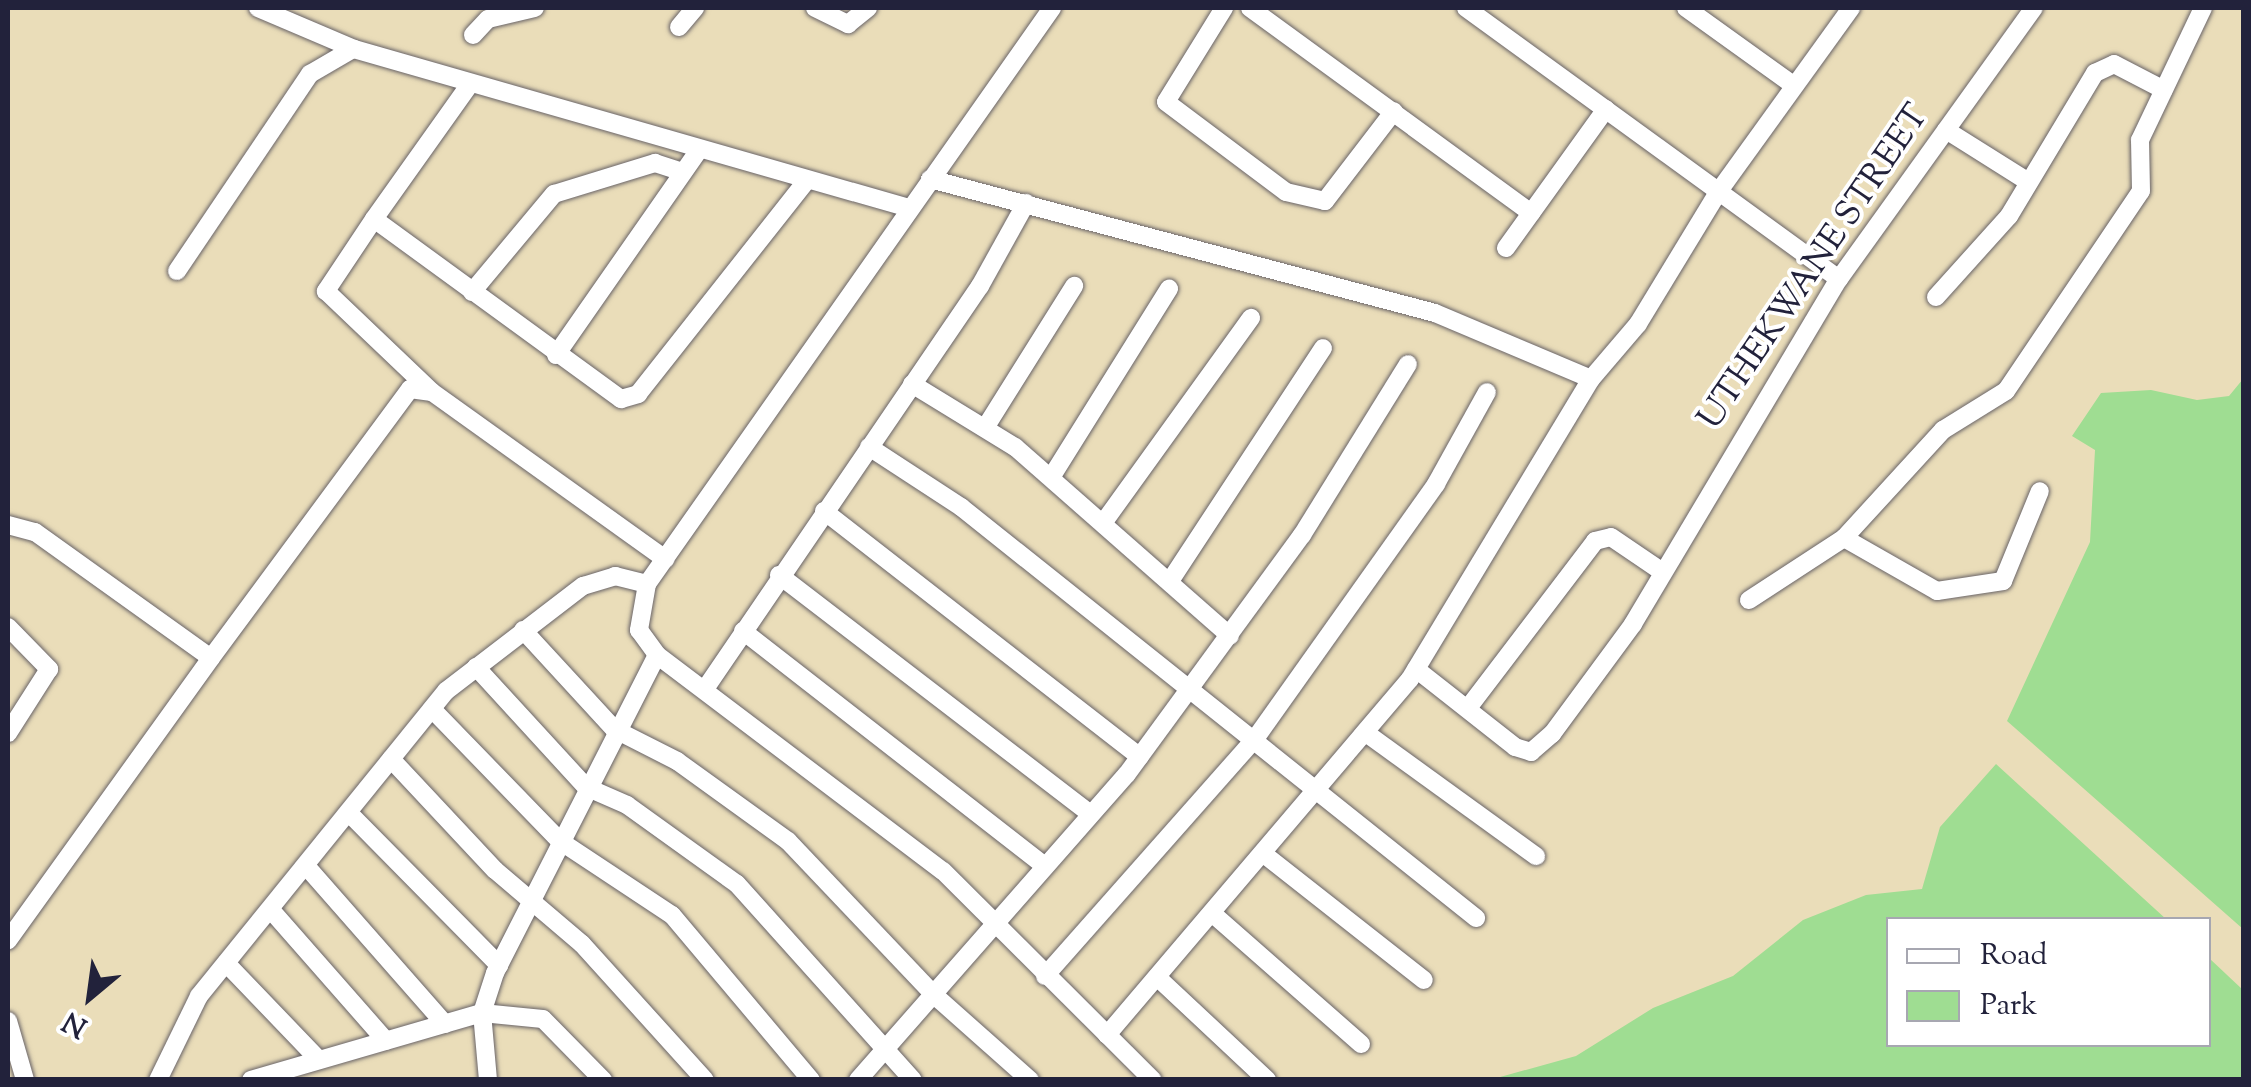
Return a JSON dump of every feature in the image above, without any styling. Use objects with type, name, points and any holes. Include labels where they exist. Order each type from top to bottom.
[{"type":"street","points":[[258,8],[354,49],[910,208]]},
{"type":"street","points":[[473,35],[488,19],[535,8]]},
{"type":"street","points":[[679,27],[695,8]]},
{"type":"street","points":[[815,8],[848,24],[868,8]]},
{"type":"street","points":[[1224,8],[1166,102],[1286,192],[1325,201],[1394,111]]},
{"type":"street","points":[[1250,8],[1531,212]]},
{"type":"street","points":[[1466,8],[1839,279]]},
{"type":"street","points":[[1686,8],[1793,86]]},
{"type":"street","points":[[1106,1035],[1320,791],[1416,669],[1591,378],[1638,324],[1719,191],[1851,8]]},
{"type":"street","name":"UTHEKWANE STREET","points":[[1468,708],[1531,752],[1632,624],[1658,569],[1839,279],[2034,8]]},
{"type":"street","points":[[1749,600],[1844,538],[1943,430],[2006,390],[2141,191],[2140,140],[2203,8]]},
{"type":"street","points":[[1043,11],[646,584],[639,630],[658,655],[875,814],[1154,1080]]},
{"type":"street","points":[[177,271],[310,74],[354,49]]},
{"type":"street","points":[[1936,297],[2009,216],[2095,72],[2114,64],[2164,90]]},
{"type":"street","points":[[470,84],[326,292],[432,392],[665,559]]},
{"type":"street","points":[[1506,248],[1606,109]]},
{"type":"street","points":[[1946,130],[2027,181]]},
{"type":"street","points":[[556,355],[698,150]]},
{"type":"street","points":[[472,292],[554,194],[655,163],[683,172]]},
{"type":"street","points":[[930,179],[1435,314],[1591,378]]},
{"type":"street","points":[[374,219],[607,393],[638,394],[806,181]]},
{"type":"street","points":[[705,689],[912,384],[1026,203]]},
{"type":"street","points":[[985,428],[1074,286]]},
{"type":"street","points":[[1052,476],[1169,289]]},
{"type":"street","points":[[1106,520],[1251,318]]},
{"type":"street","points":[[1172,578],[1323,348]]},
{"type":"street","points":[[858,1080],[1140,757],[1230,636],[1408,364]]},
{"type":"street","points":[[912,384],[985,428],[1052,476],[1172,578],[1191,609],[1230,636]]},
{"type":"street","points":[[8,941],[394,402],[410,389],[432,392]]},
{"type":"street","points":[[1045,976],[1254,740],[1436,484],[1487,392]]},
{"type":"street","points":[[869,447],[961,507],[1476,918]]},
{"type":"street","points":[[1844,538],[1936,591],[2003,581],[2040,491]]},
{"type":"street","points":[[824,511],[1140,757]]},
{"type":"street","points":[[8,525],[35,532],[211,658]]},
{"type":"street","points":[[1416,669],[1468,708],[1595,540],[1611,536],[1658,569]]},
{"type":"street","points":[[779,575],[1090,814]]},
{"type":"street","points":[[158,1080],[176,1030],[432,709],[522,630],[600,577],[646,584]]},
{"type":"street","points":[[8,627],[49,663],[8,733]]},
{"type":"street","points":[[522,630],[614,728],[788,841],[933,994],[1030,1080]]},
{"type":"street","points":[[743,631],[1044,865]]},
{"type":"street","points":[[488,1080],[482,1013],[500,964],[614,728],[658,655]]},
{"type":"street","points":[[476,667],[586,787],[627,805],[737,884],[882,1051],[914,1080]]},
{"type":"street","points":[[432,709],[560,841],[672,915],[811,1080]]},
{"type":"street","points":[[1366,734],[1536,856]]},
{"type":"street","points":[[391,759],[530,902],[582,944],[704,1080]]},
{"type":"street","points":[[349,812],[500,964]]},
{"type":"street","points":[[1265,854],[1424,980]]},
{"type":"street","points":[[307,867],[446,1024]]},
{"type":"street","points":[[271,910],[386,1041]]},
{"type":"street","points":[[1213,914],[1360,1044]]},
{"type":"street","points":[[226,963],[320,1060]]},
{"type":"street","points":[[1158,977],[1267,1080]]},
{"type":"street","points":[[251,1080],[482,1013],[543,1019],[603,1080]]},
{"type":"street","points":[[8,1020],[25,1080]]},
{"type":"green space","points":[[2243,379],[2243,929],[2007,721],[2090,542],[2095,450],[2072,436],[2101,393],[2151,390],[2197,400],[2229,396]]},
{"type":"green space","points":[[1996,764],[2164,917],[1886,917],[1886,1047],[2211,1047],[2211,960],[2243,990],[2243,1079],[1493,1079],[1576,1056],[1653,1008],[1733,976],[1803,920],[1866,895],[1922,889],[1940,827]]}]
